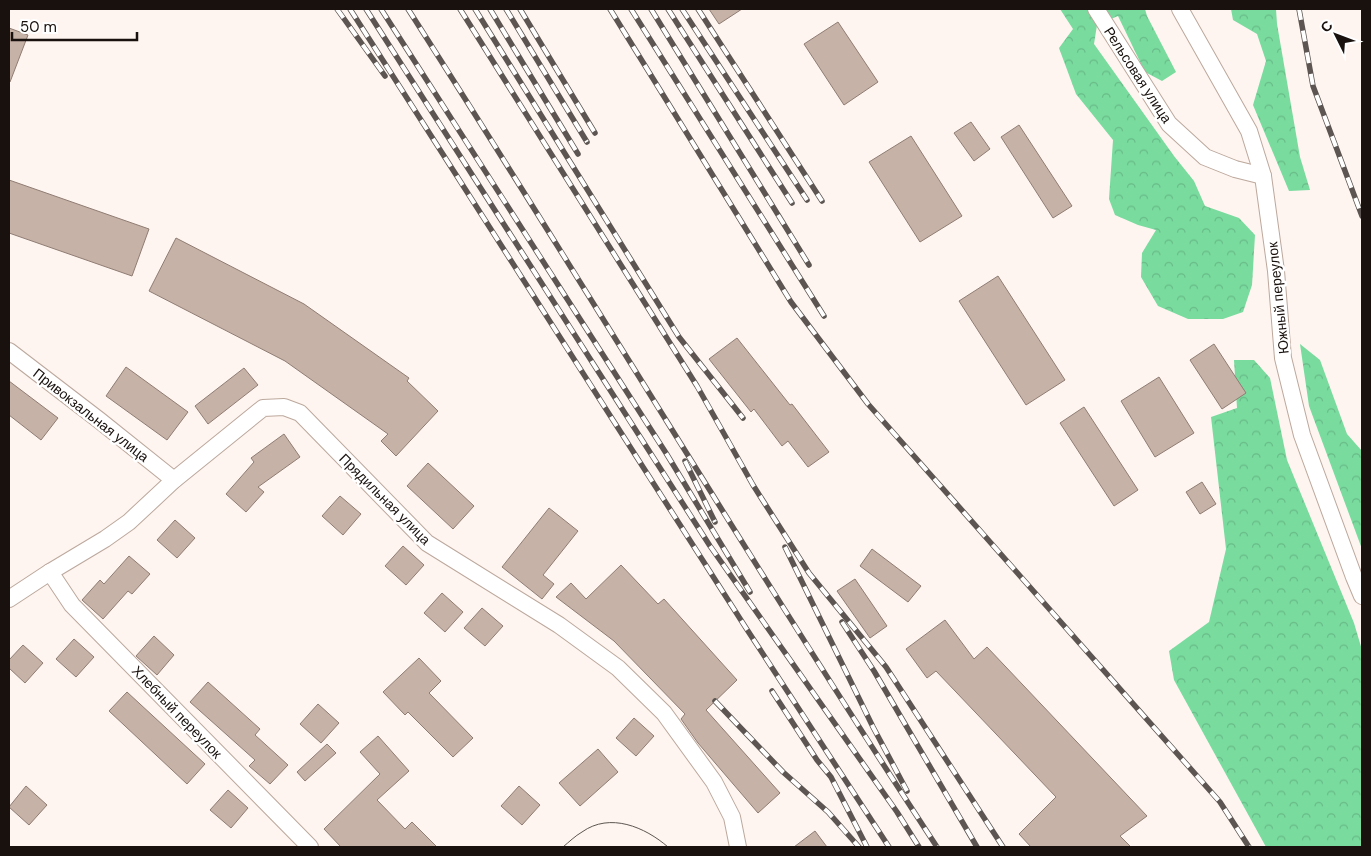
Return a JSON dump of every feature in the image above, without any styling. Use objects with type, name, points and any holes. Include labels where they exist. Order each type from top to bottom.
[{"type":"street","name":"Рельсовая улица","points":[[1096,9],[1170,124],[1205,157],[1235,169],[1263,176]]},
{"type":"street","name":"Южный переулок","points":[[1180,9],[1249,131],[1263,176],[1276,271],[1283,358],[1302,435],[1362,596]]},
{"type":"street","name":"Привокзальная улица","points":[[9,351],[100,420],[174,480]]},
{"type":"street","name":"Прядильная улица","points":[[9,599],[129,522],[174,480],[263,408],[284,407],[300,413],[427,543],[559,625],[618,668],[664,713],[714,782],[732,817],[738,847]]},
{"type":"street","name":"Хлебный переулок","points":[[50,572],[72,605],[310,847]]},
{"type":"green space","points":[[1060,9],[1145,9],[1176,72],[1162,81],[1145,72],[1118,16],[1097,25],[1094,44],[1194,181],[1205,206],[1239,218],[1255,235],[1252,285],[1243,312],[1223,319],[1188,319],[1158,306],[1141,277],[1142,253],[1156,230],[1115,215],[1109,199],[1113,140],[1076,94],[1059,48],[1073,29]]},
{"type":"green space","points":[[1231,9],[1276,9],[1300,157],[1310,190],[1289,191],[1253,105],[1266,61],[1257,34],[1233,20]]},
{"type":"green space","points":[[1300,344],[1320,360],[1347,434],[1362,451],[1362,549],[1309,406]]},
{"type":"green space","points":[[1234,360],[1254,360],[1270,378],[1287,460],[1354,623],[1362,650],[1362,847],[1266,847],[1174,680],[1169,651],[1209,622],[1226,549],[1211,417],[1237,408]]},
{"type":"building","points":[[709,9],[742,9],[719,24]]},
{"type":"building","points":[[838,22],[878,82],[844,105],[804,44]]},
{"type":"building","points":[[9,28],[28,35],[10,82],[9,82]]},
{"type":"building","points":[[971,122],[990,149],[974,161],[954,133]]},
{"type":"building","points":[[1019,125],[1072,206],[1053,218],[1001,137]]},
{"type":"building","points":[[911,136],[962,216],[920,242],[869,162]]},
{"type":"building","points":[[9,180],[149,229],[132,276],[9,233]]},
{"type":"building","points":[[176,238],[304,304],[409,378],[407,381],[438,411],[396,456],[381,441],[388,434],[285,361],[149,291]]},
{"type":"building","points":[[998,276],[1065,380],[1026,405],[959,301]]},
{"type":"building","points":[[737,338],[829,452],[808,467],[788,441],[782,446],[754,409],[751,412],[709,359]]},
{"type":"building","points":[[1214,344],[1246,393],[1222,409],[1190,360]]},
{"type":"building","points":[[126,367],[188,412],[167,440],[106,396]]},
{"type":"building","points":[[244,368],[258,385],[208,424],[195,406]]},
{"type":"building","points":[[1159,377],[1194,433],[1155,457],[1121,401]]},
{"type":"building","points":[[9,381],[58,418],[41,440],[9,415]]},
{"type":"building","points":[[1084,407],[1138,490],[1114,506],[1060,423]]},
{"type":"building","points":[[284,434],[300,457],[258,487],[264,492],[246,512],[226,494],[254,462],[251,458]]},
{"type":"building","points":[[428,463],[474,506],[453,529],[407,486]]},
{"type":"building","points":[[1202,482],[1216,504],[1200,514],[1186,492]]},
{"type":"building","points":[[340,496],[361,514],[343,535],[322,516]]},
{"type":"building","points":[[549,508],[578,531],[543,575],[554,584],[542,599],[502,567]]},
{"type":"building","points":[[175,520],[195,538],[177,558],[157,540]]},
{"type":"building","points":[[403,546],[424,565],[406,585],[385,566]]},
{"type":"building","points":[[872,549],[921,586],[908,602],[860,566]]},
{"type":"building","points":[[129,556],[150,574],[132,594],[128,591],[103,619],[82,600],[100,580],[104,584]]},
{"type":"building","points":[[621,565],[658,604],[664,599],[737,680],[706,710],[780,793],[758,813],[698,743],[681,719],[685,714],[614,641],[556,597],[571,583],[586,599]]},
{"type":"building","points":[[855,579],[887,626],[870,638],[837,591]]},
{"type":"building","points":[[442,593],[463,612],[445,632],[424,613]]},
{"type":"building","points":[[482,608],[503,626],[485,646],[464,628]]},
{"type":"building","points":[[945,620],[974,659],[987,647],[1147,816],[1120,836],[1131,847],[1031,847],[1019,834],[1056,797],[936,671],[927,678],[906,649]]},
{"type":"building","points":[[154,636],[174,655],[157,675],[136,656]]},
{"type":"building","points":[[74,639],[94,657],[76,677],[56,659]]},
{"type":"building","points":[[23,645],[43,663],[25,683],[9,668],[9,660]]},
{"type":"building","points":[[419,658],[441,681],[429,693],[473,738],[453,757],[408,712],[405,715],[383,692]]},
{"type":"building","points":[[208,682],[260,729],[255,735],[288,765],[270,784],[249,766],[255,760],[190,702]]},
{"type":"building","points":[[127,692],[205,764],[187,784],[109,711]]},
{"type":"building","points":[[318,704],[339,723],[321,743],[300,724]]},
{"type":"building","points":[[634,718],[654,736],[636,756],[616,738]]},
{"type":"building","points":[[378,736],[409,771],[377,800],[405,829],[412,822],[437,847],[341,847],[324,829],[380,774],[360,752]]},
{"type":"building","points":[[327,744],[336,753],[305,781],[297,772]]},
{"type":"building","points":[[598,749],[618,772],[580,806],[559,783]]},
{"type":"building","points":[[26,786],[47,805],[29,825],[9,807]]},
{"type":"building","points":[[519,786],[540,805],[522,825],[501,806]]},
{"type":"building","points":[[228,790],[248,808],[231,828],[210,810]]},
{"type":"building","points":[[815,831],[827,847],[794,847]]},
{"type":"tram line","points":[[563,847],[577,835],[593,826],[604,823],[615,823],[638,828],[649,833],[668,847]]},
{"type":"railway","points":[[337,9],[385,76]]},
{"type":"railway","points":[[350,9],[746,628],[889,847]]},
{"type":"railway","points":[[366,9],[710,546],[897,812],[919,847]]},
{"type":"railway","points":[[381,9],[666,453],[750,592]]},
{"type":"railway","points":[[408,9],[803,639],[937,847]]},
{"type":"railway","points":[[460,9],[697,386],[753,485],[809,573],[886,667],[1003,847]]},
{"type":"railway","points":[[475,9],[679,337],[743,418]]},
{"type":"railway","points":[[490,9],[578,154]]},
{"type":"railway","points":[[506,9],[587,142]]},
{"type":"railway","points":[[520,9],[595,133]]},
{"type":"railway","points":[[610,9],[791,302],[868,404],[1220,802],[1249,847]]},
{"type":"railway","points":[[631,9],[824,316]]},
{"type":"railway","points":[[651,9],[809,265]]},
{"type":"railway","points":[[668,9],[792,203]]},
{"type":"railway","points":[[682,9],[807,200]]},
{"type":"railway","points":[[698,9],[822,201]]},
{"type":"railway","points":[[1299,9],[1313,86],[1362,216]]},
{"type":"railway","points":[[685,461],[715,522]]},
{"type":"railway","points":[[785,547],[873,727],[907,791]]},
{"type":"railway","points":[[842,622],[874,671],[977,847]]},
{"type":"railway","points":[[772,691],[817,760],[831,777],[867,847]]},
{"type":"railway","points":[[715,701],[783,772],[828,812],[859,847]]}]
